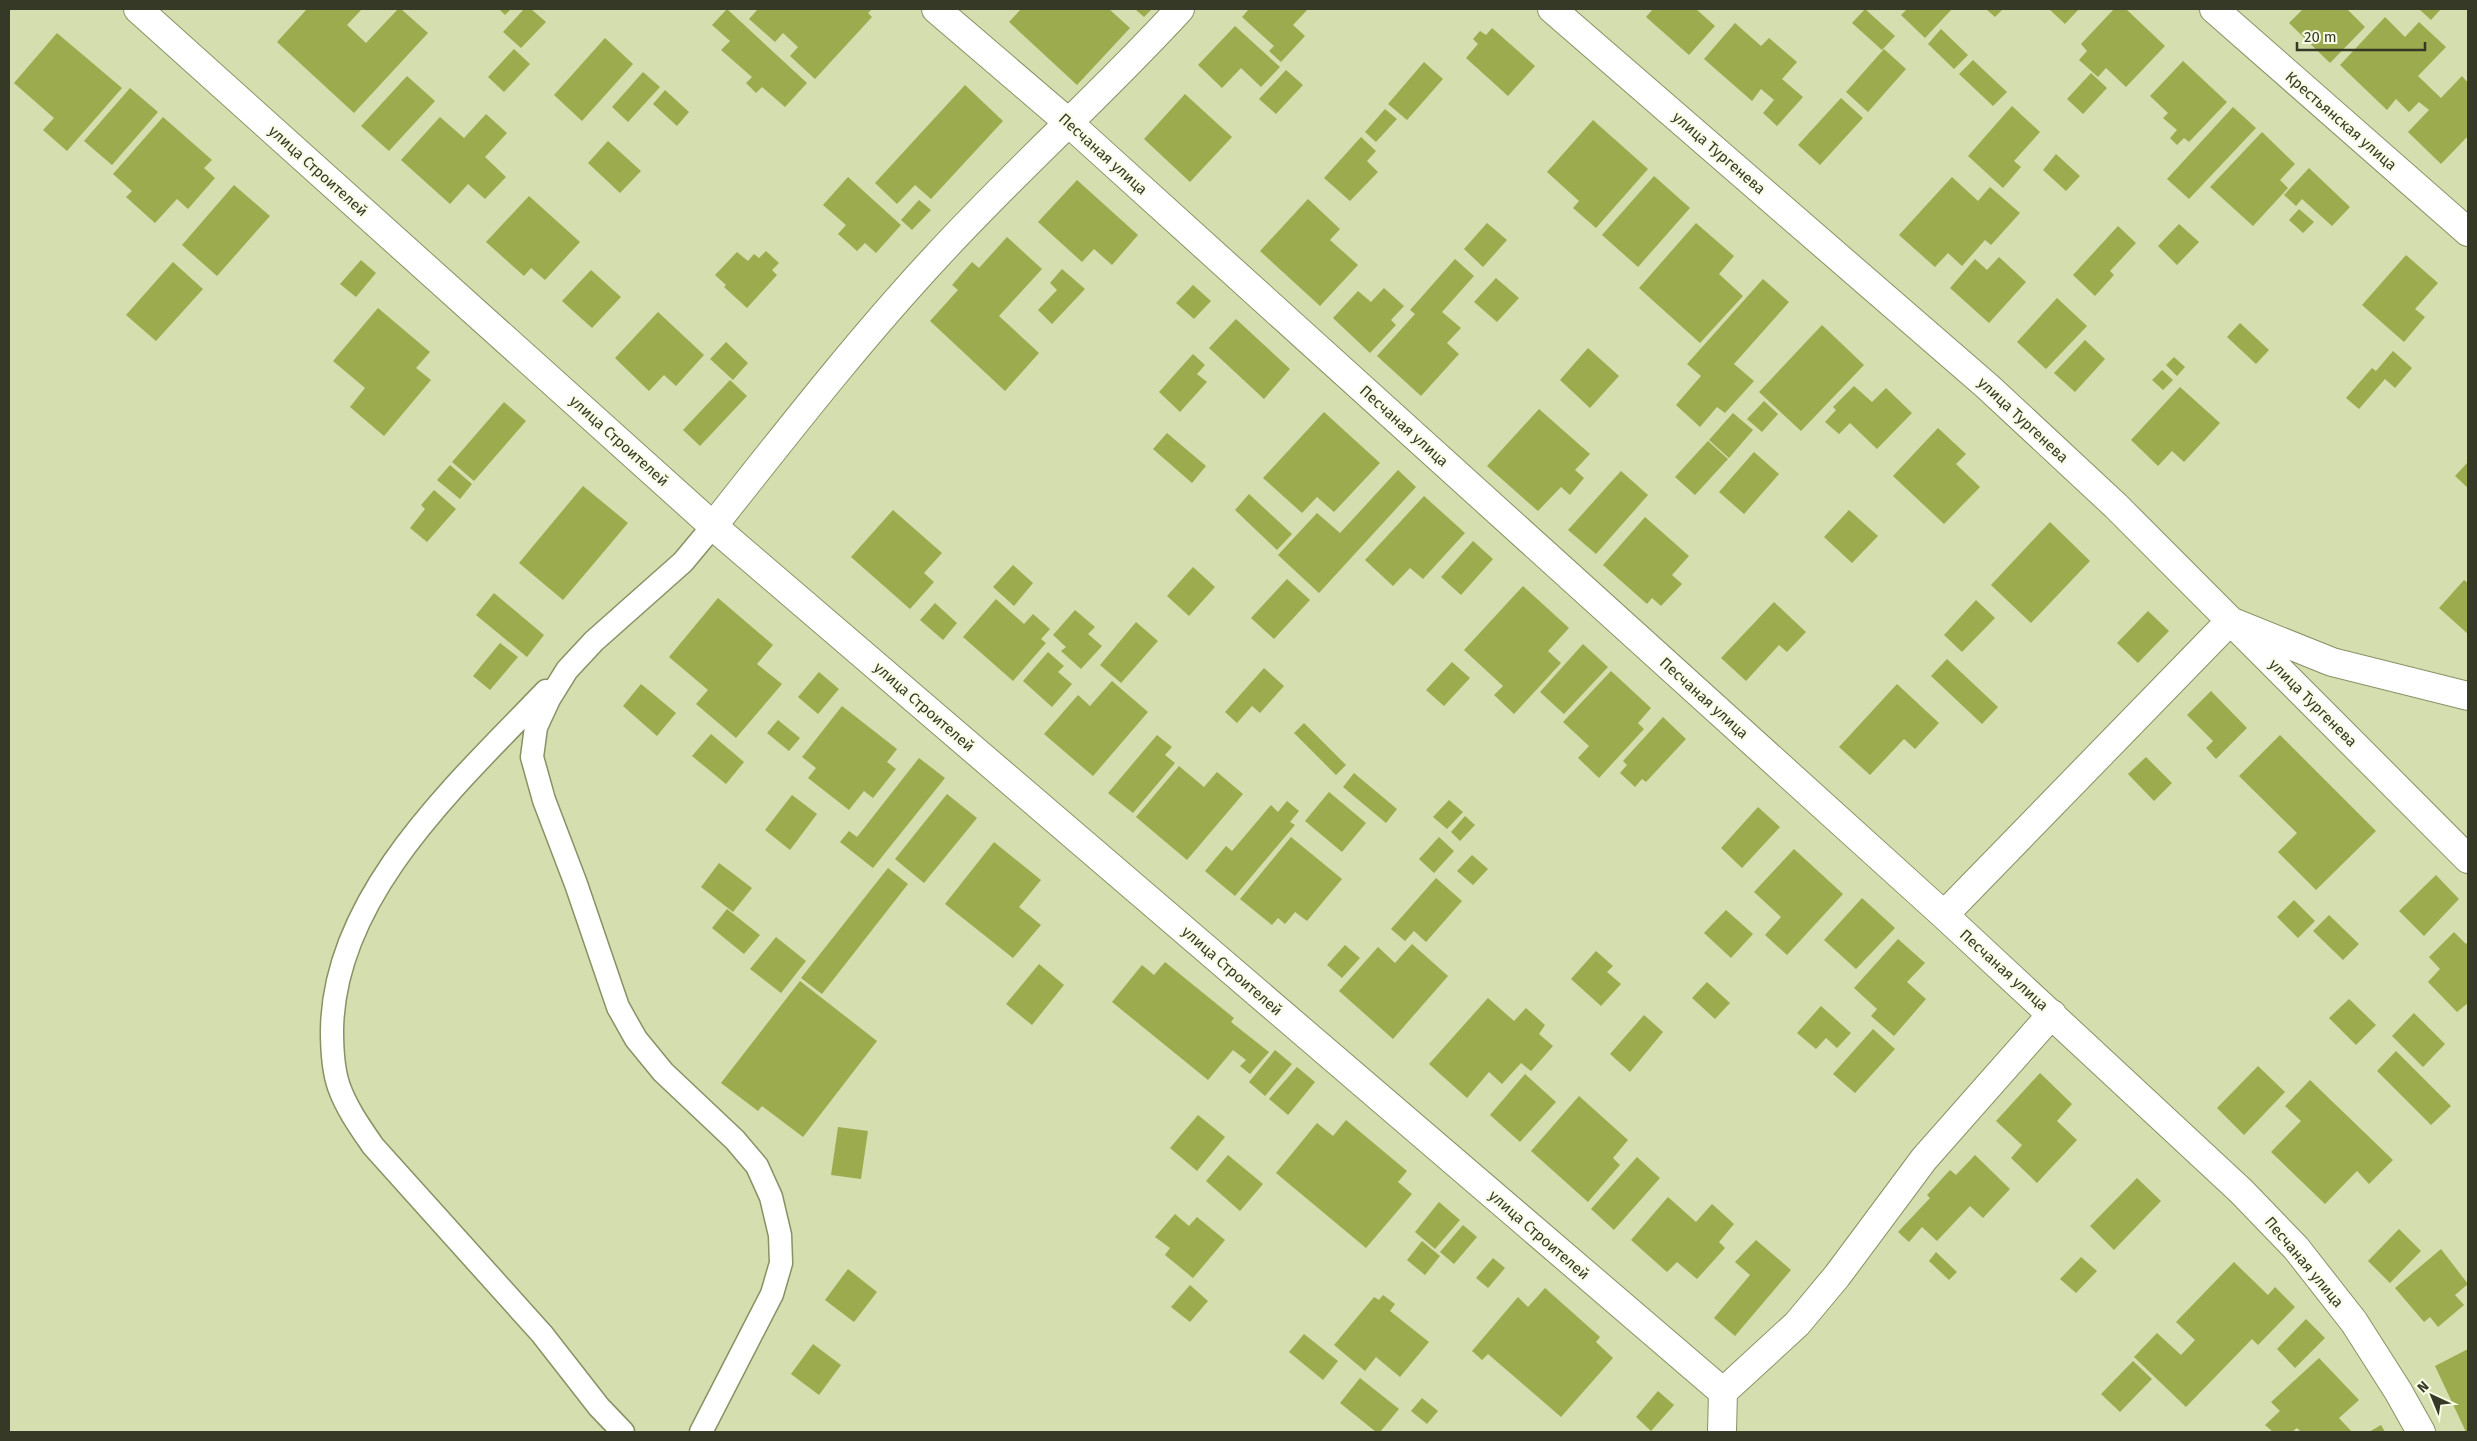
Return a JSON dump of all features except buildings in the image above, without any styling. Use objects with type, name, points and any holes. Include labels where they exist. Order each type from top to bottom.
[{"type":"street","name":"улица Строителей","points":[[138,9],[713,526],[1723,1392]]},
{"type":"street","name":"Песчаная улица","points":[[936,9],[1069,123],[1944,915],[2241,1191],[2296,1248],[2354,1322],[2398,1391],[2421,1432]]},
{"type":"street","points":[[713,526],[852,350],[938,255],[1180,9]]},
{"type":"street","name":"улица Тургенева","points":[[1552,9],[1987,386],[2116,506],[2468,859]]},
{"type":"street","name":"Крестьянская улица","points":[[2214,9],[2468,232]]},
{"type":"street","points":[[1944,915],[2230,621],[2332,662],[2468,696]]},
{"type":"street","points":[[1722,1432],[1723,1392],[1797,1324],[1837,1276],[1924,1159],[2052,1014]]},
{"type":"lane","points":[[623,1432],[600,1407],[542,1334],[373,1146],[350,1112],[339,1086],[332,1048],[332,1012],[340,975],[352,935],[373,898],[428,817],[594,641],[677,568],[713,526]]},
{"type":"lane","points":[[567,670],[549,699],[536,727],[532,757],[544,800],[576,884],[618,1007],[636,1039],[663,1072],[735,1140],[757,1166],[771,1197],[780,1235],[781,1263],[772,1294],[701,1432]]}]
